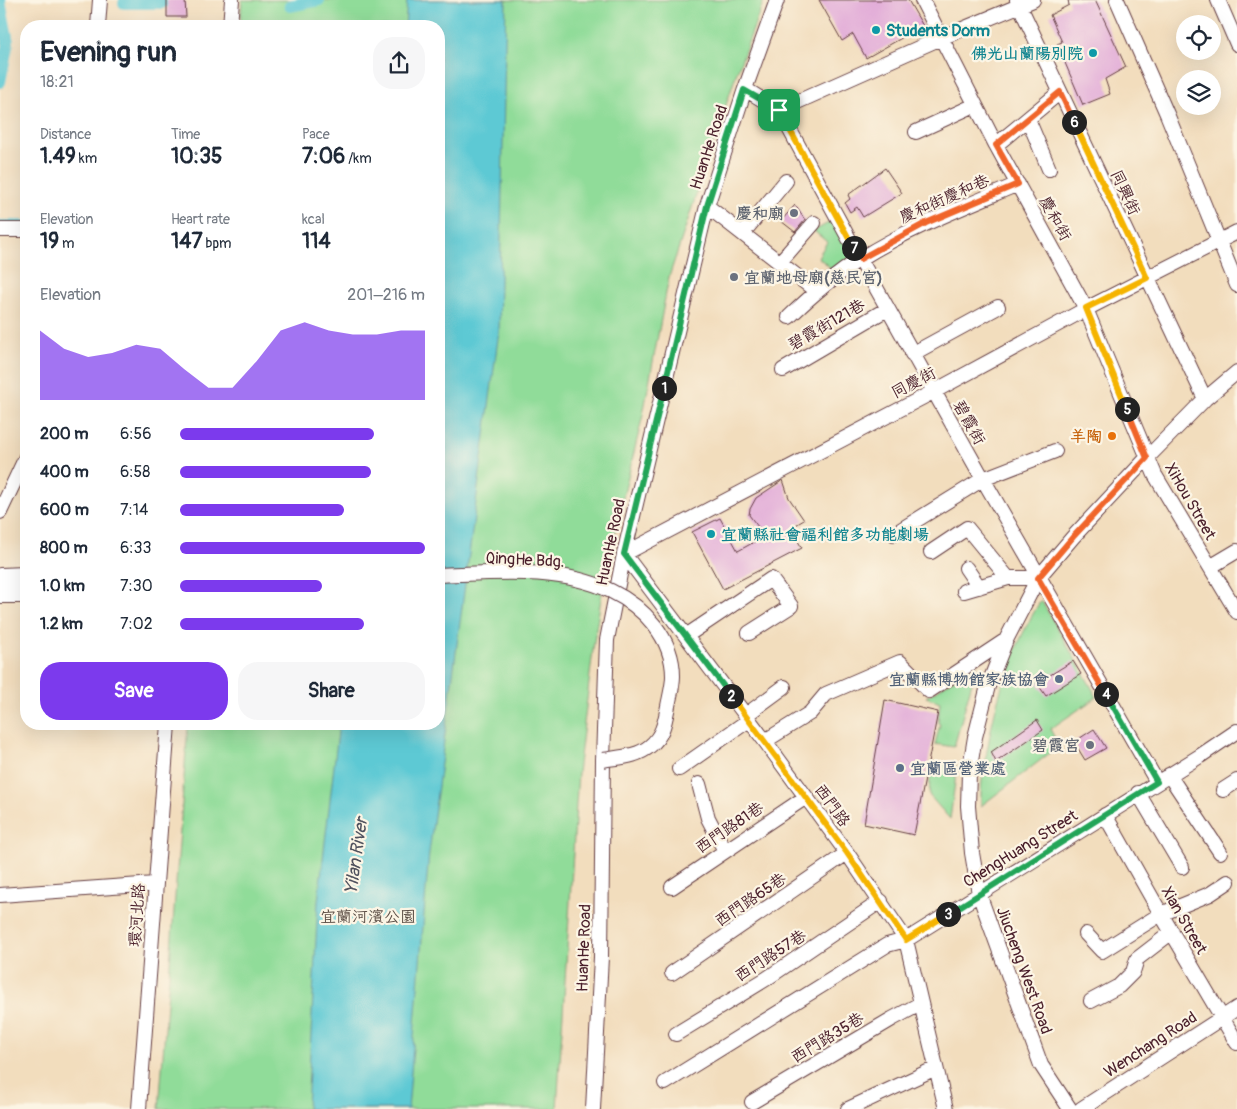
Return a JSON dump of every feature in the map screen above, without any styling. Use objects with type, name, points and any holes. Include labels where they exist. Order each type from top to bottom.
[{"type":"street","points":[[98,20],[100,0]]},
{"type":"street","points":[[230,20],[232,0]]},
{"type":"street","name":"HuanHe Road","points":[[593,1109],[601,957],[603,760],[607,640],[624,554],[707,206],[744,90],[777,0]]},
{"type":"street","name":"慶和街","points":[[922,0],[996,145],[1086,308],[1147,458]]},
{"type":"street","points":[[1117,0],[1167,114],[1237,285]]},
{"type":"street","points":[[1218,0],[1237,44]]},
{"type":"street","points":[[744,90],[779,110],[1023,2]]},
{"type":"street","name":"同興街","points":[[1023,2],[1060,92],[1205,399]]},
{"type":"street","points":[[996,145],[1060,92]]},
{"type":"street","points":[[916,132],[975,105]]},
{"type":"street","name":"碧霞街","points":[[779,110],[887,309],[1038,578],[1163,778],[1220,852]]},
{"type":"street","points":[[1028,119],[1049,169]]},
{"type":"street","points":[[743,233],[786,181]]},
{"type":"street","name":"慶和街慶和巷","points":[[789,317],[816,291],[860,259],[926,223],[1018,184]]},
{"type":"street","points":[[707,206],[816,291]]},
{"type":"street","points":[[780,262],[814,224]]},
{"type":"street","points":[[0,230],[20,230]]},
{"type":"street","name":"同慶街","points":[[624,554],[934,392],[1086,308],[1237,232]]},
{"type":"street","points":[[912,354],[998,307]]},
{"type":"street","name":"碧霞街121巷","points":[[783,370],[887,309]]},
{"type":"street","name":"Jiucheng West Road","points":[[1070,1109],[1041,1065],[979,894],[972,852],[968,806],[969,773],[975,736],[988,686],[1006,640],[1038,578],[1073,537],[1147,458],[1205,399],[1237,372]]},
{"type":"street","points":[[894,534],[983,479],[1054,451]]},
{"type":"street","name":"XiHou Street","points":[[1147,458],[1155,475],[1237,612]]},
{"type":"street","points":[[0,512],[20,470]]},
{"type":"street","points":[[931,552],[968,528],[1008,578]]},
{"type":"street","points":[[1210,567],[1237,551]]},
{"type":"street","name":"西門路","points":[[624,554],[847,853],[906,940],[946,1109]]},
{"type":"street","points":[[966,568],[979,587]]},
{"type":"street","name":"QingHe Bdg.","points":[[445,575],[522,573],[582,581],[624,598],[653,622],[668,647],[673,669],[673,679],[663,728],[657,740],[642,752],[603,760]]},
{"type":"street","points":[[0,575],[20,574]]},
{"type":"street","points":[[964,591],[1008,578],[1038,578]]},
{"type":"street","points":[[686,636],[771,580],[791,606],[749,633]]},
{"type":"street","points":[[0,585],[20,584]]},
{"type":"street","points":[[0,596],[20,596]]},
{"type":"street","points":[[765,741],[810,713],[826,694],[900,662],[929,691],[1006,640]]},
{"type":"street","points":[[679,770],[748,718],[784,686]]},
{"type":"street","name":"環河北路","points":[[139,1109],[168,730]]},
{"type":"street","name":"ChengHuang Street","points":[[665,1083],[887,945],[906,940],[1237,731]]},
{"type":"street","points":[[1223,790],[1237,781]]},
{"type":"street","points":[[699,784],[708,818],[725,851]]},
{"type":"street","points":[[1138,793],[1182,867]]},
{"type":"street","name":"西門路81巷","points":[[672,886],[806,797]]},
{"type":"street","name":"Xian Street","points":[[1105,814],[1237,1043]]},
{"type":"street","name":"西門路65巷","points":[[672,973],[847,853]]},
{"type":"street","points":[[1086,934],[1102,951],[1161,914],[1210,894],[1228,882]]},
{"type":"street","points":[[0,895],[155,884]]},
{"type":"street","name":"西門路57巷","points":[[676,1034],[766,980],[881,901]]},
{"type":"street","points":[[1091,1001],[1119,986],[1133,972],[1137,960],[1172,932]]},
{"type":"street","name":"西門路35巷","points":[[752,1102],[920,1004]]},
{"type":"street","name":"Wenchang Road","points":[[1081,1109],[1237,1008]]},
{"type":"street","points":[[848,1109],[936,1068]]},
{"type":"green space","name":"宜蘭河濱公園","points":[[242,0],[764,0],[736,75],[669,277],[643,415],[606,568],[594,642],[578,773],[557,1109],[159,1109],[188,730],[445,730],[445,20],[240,20]]},
{"type":"green space","points":[[832,221],[853,255],[833,270],[818,257],[827,242],[814,231]]},
{"type":"green space","points":[[1041,600],[1097,697],[1050,729],[1059,746],[981,806],[984,768],[1001,688],[1022,635]]},
{"type":"green space","points":[[977,664],[954,747],[935,744],[940,724],[938,723],[940,702],[926,697]]},
{"type":"green space","points":[[935,763],[953,763],[957,768],[950,819],[929,795],[931,765]]},
{"type":"water","name":"Yilan River","points":[[407,0],[506,0],[499,331],[429,853],[408,1109],[307,1109],[318,901],[338,730],[445,730],[445,20],[405,20]]},
{"type":"building","points":[[167,0],[185,0],[186,17],[167,17]]},
{"type":"building","name":"Students Dorm","points":[[819,0],[908,0],[923,26],[866,58],[853,34],[842,41]]},
{"type":"building","name":"佛光山蘭陽別院","points":[[1068,0],[1095,0],[1126,67],[1105,79],[1110,94],[1083,105],[1057,44],[1062,42],[1050,15],[1069,5]]},
{"type":"building","points":[[885,168],[902,193],[863,217],[857,207],[850,212],[845,203],[850,199],[848,195]]},
{"type":"building","name":"慶和廟","points":[[795,205],[805,220],[795,232],[781,221]]},
{"type":"building","name":"宜蘭縣社會福利館多功能劇場","points":[[783,480],[789,498],[804,520],[794,526],[795,529],[792,531],[802,548],[723,589],[692,532],[720,518],[738,551],[765,536],[749,515],[750,509],[756,498]]},
{"type":"building","name":"宜蘭縣博物館家族協會","points":[[1073,661],[1081,674],[1046,696],[1037,683]]},
{"type":"building","name":"宜蘭區營業處","points":[[885,700],[938,712],[914,835],[864,824]]},
{"type":"building","points":[[1037,720],[1043,730],[996,762],[991,752]]},
{"type":"building","name":"碧霞宮","points":[[1094,729],[1106,748],[1085,760],[1074,742]]},
{"type":"waterway","points":[[0,0],[8,42],[0,82]]},
{"type":"waterway","points":[[290,6],[319,0]]},
{"type":"waterway","points":[[124,3],[162,3]]},
{"type":"waterway","points":[[0,222],[20,222]]},
{"type":"place","name":"Students Dorm","points":[[876,30]]},
{"type":"place","name":"佛光山蘭陽別院","points":[[1093,53]]},
{"type":"place","name":"慶和廟","points":[[794,213]]},
{"type":"place","name":"宜蘭地母廟(慈民宮)","points":[[734,277]]},
{"type":"place","name":"羊陶","points":[[1112,436]]},
{"type":"place","name":"宜蘭縣社會福利館多功能劇場","points":[[711,534]]},
{"type":"place","name":"宜蘭縣博物館家族協會","points":[[1059,679]]},
{"type":"place","name":"碧霞宮","points":[[1090,745]]},
{"type":"place","name":"宜蘭區營業處","points":[[900,768]]},
{"type":"route","points":[[744,90],[779,110],[860,259],[926,223],[1018,184],[996,145],[1060,92],[1147,278],[1086,308],[1147,458],[1073,537],[1038,578],[1157,782],[906,940],[847,853],[624,554],[707,206],[744,90]]}]
